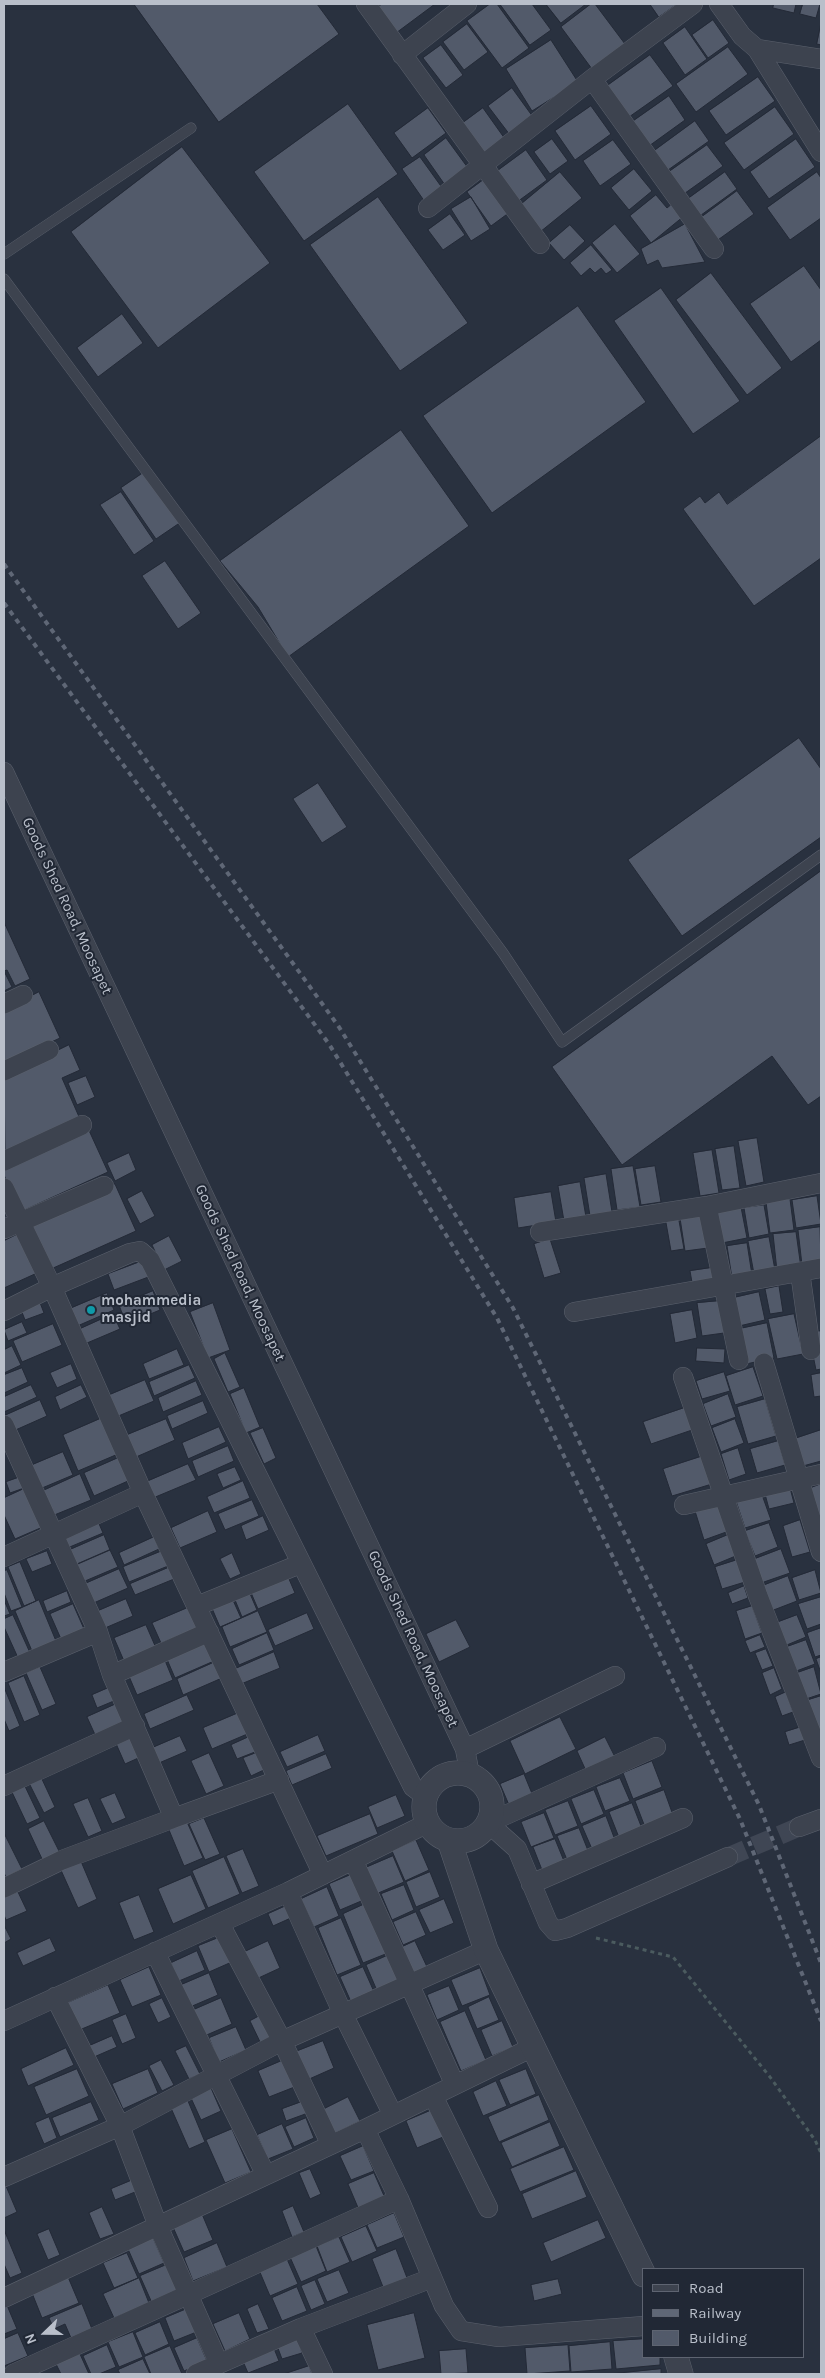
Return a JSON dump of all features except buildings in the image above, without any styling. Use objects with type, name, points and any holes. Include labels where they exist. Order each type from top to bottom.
[{"type":"street","points":[[366,4],[540,244]]},
{"type":"street","points":[[402,55],[467,4]]},
{"type":"street","points":[[428,208],[484,166],[592,79],[693,4]]},
{"type":"street","points":[[719,4],[742,36],[757,49],[821,152]]},
{"type":"street","points":[[757,49],[821,59]]},
{"type":"street","points":[[592,79],[714,249]]},
{"type":"street","name":"Goods Shed Road, Moosapet","points":[[4,772],[465,1749],[470,1775]]},
{"type":"street","points":[[4,1004],[23,995]]},
{"type":"street","points":[[4,1071],[49,1050]]},
{"type":"street","points":[[4,1161],[82,1125]]},
{"type":"street","points":[[540,1232],[706,1206],[821,1183]]},
{"type":"street","points":[[12,1226],[104,1186]]},
{"type":"street","points":[[4,1188],[12,1226],[52,1287],[143,1493],[323,1875]]},
{"type":"street","points":[[706,1206],[739,1360]]},
{"type":"street","points":[[4,1311],[52,1287],[130,1253],[140,1251],[150,1260],[300,1564],[413,1787],[425,1796]]},
{"type":"street","points":[[574,1312],[724,1287],[821,1268]]},
{"type":"street","points":[[800,1272],[811,1350]]},
{"type":"street","points":[[764,1363],[821,1552]]},
{"type":"street","points":[[683,1377],[758,1596],[821,1758]]},
{"type":"street","points":[[4,1425],[8,1445],[54,1534],[98,1632],[112,1675],[174,1818]]},
{"type":"street","points":[[684,1505],[821,1474]]},
{"type":"street","points":[[4,1557],[143,1493]]},
{"type":"street","points":[[197,1606],[300,1564]]},
{"type":"street","points":[[4,1672],[98,1632]]},
{"type":"street","points":[[112,1675],[209,1632]]},
{"type":"street","points":[[465,1749],[615,1676]]},
{"type":"street","points":[[4,1786],[135,1726]]},
{"type":"street","points":[[488,1823],[656,1747]]},
{"type":"street","points":[[448,1774],[470,1775],[480,1781],[489,1795],[492,1812],[488,1823],[481,1832],[471,1838],[460,1841],[449,1840],[439,1835],[428,1823],[424,1807],[425,1796],[430,1786],[448,1774]]},
{"type":"street","points":[[4,1888],[62,1860],[279,1780]]},
{"type":"street","points":[[531,1884],[683,1818]]},
{"type":"street","points":[[799,1827],[821,1819]]},
{"type":"street","points":[[4,2021],[354,1862],[428,1823]]},
{"type":"street","points":[[488,1823],[517,1849],[548,1923],[555,1931],[567,1928],[728,1857]]},
{"type":"street","points":[[449,1840],[486,1950],[642,2271]]},
{"type":"street","points":[[354,1862],[455,2085]]},
{"type":"street","points":[[288,1892],[343,2014],[393,2115]]},
{"type":"street","points":[[220,1924],[282,2041],[331,2145]]},
{"type":"street","points":[[4,2177],[120,2126],[282,2041],[486,1950]]},
{"type":"street","points":[[156,1952],[266,2175]]},
{"type":"street","points":[[55,1997],[120,2126],[158,2226],[188,2294],[231,2366]]},
{"type":"street","points":[[4,2298],[365,2129],[533,2046]]},
{"type":"street","points":[[433,2096],[488,2208]]},
{"type":"street","points":[[365,2129],[399,2199],[444,2306],[461,2332],[499,2337],[642,2326]]},
{"type":"street","points":[[12,2374],[399,2199]]},
{"type":"street","points":[[196,2374],[231,2366],[301,2328],[432,2278]]},
{"type":"street","points":[[301,2328],[323,2374]]},
{"type":"street","points":[[676,2358],[681,2374]]},
{"type":"lane","points":[[4,254],[191,128]]},
{"type":"lane","points":[[4,279],[503,953],[562,1042],[821,855]]},
{"type":"path","points":[[596,1938],[673,1957],[770,2077],[815,2140],[821,2153]]},
{"type":"tunnel","points":[[728,1857],[799,1827]]},
{"type":"railway","points":[[4,564],[339,1027],[513,1308],[759,1805],[821,1963]]},
{"type":"railway","points":[[4,603],[329,1044],[497,1318],[740,1819],[821,2021]]},
{"type":"place","name":"mohammedia masjid","points":[[91,1310]]}]
